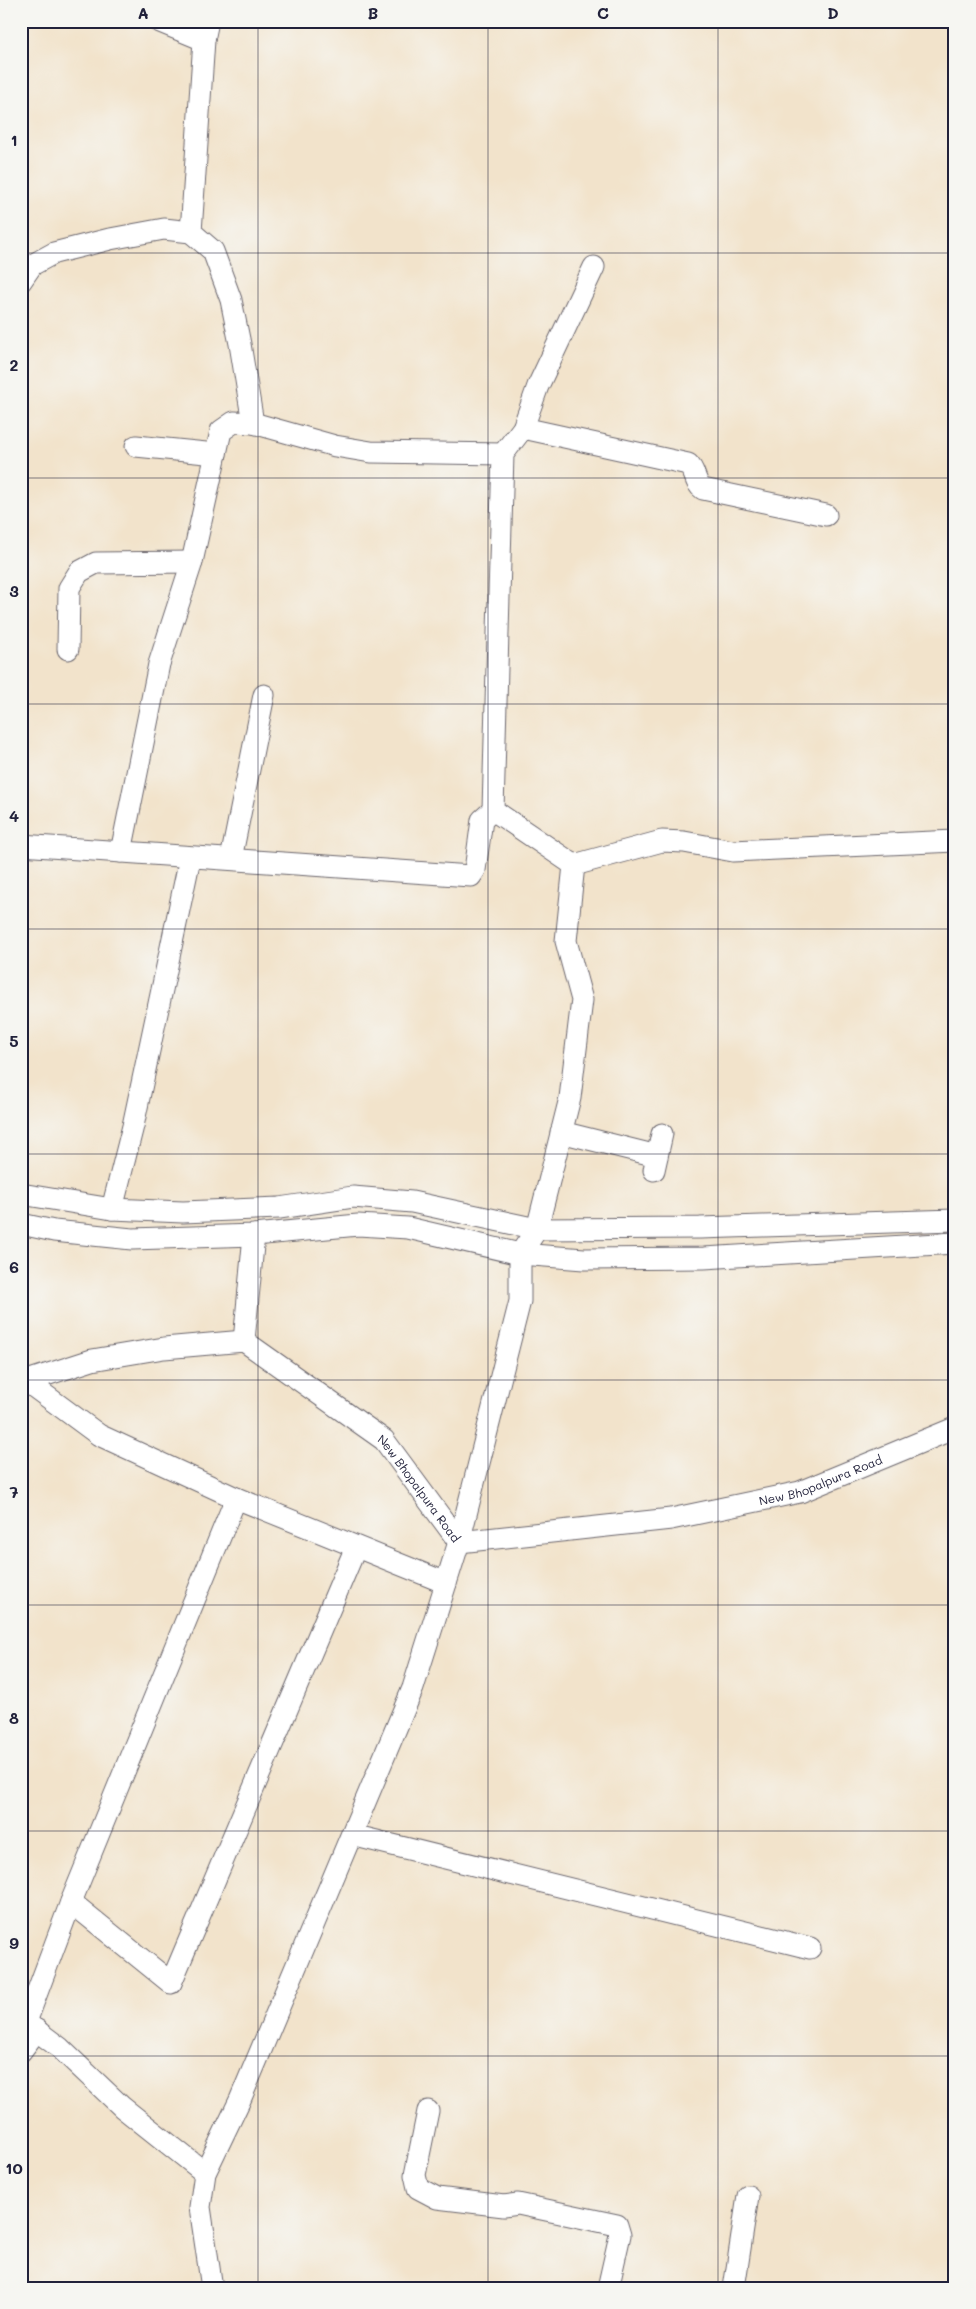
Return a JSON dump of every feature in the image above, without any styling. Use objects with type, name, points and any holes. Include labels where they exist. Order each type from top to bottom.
[{"type":"street","points":[[158,21],[206,31],[191,232]]},
{"type":"street","points":[[21,281],[32,265],[54,253],[110,239],[164,229],[191,232],[213,252],[230,300],[240,344],[253,423]]},
{"type":"street","points":[[21,845],[471,876],[475,870],[482,820],[493,810],[503,454],[523,428],[538,386],[594,267]]},
{"type":"street","points":[[121,852],[159,664],[192,562],[221,430],[234,422],[253,423],[335,446],[371,452],[503,454]]},
{"type":"street","points":[[523,428],[688,464],[691,466],[698,486],[703,490],[826,515]]},
{"type":"street","points":[[136,446],[216,454]]},
{"type":"street","points":[[68,649],[69,588],[79,572],[96,563],[192,562]]},
{"type":"street","points":[[231,859],[264,695]]},
{"type":"street","points":[[493,810],[574,865],[662,841],[684,842],[733,851],[955,841]]},
{"type":"street","points":[[112,1209],[133,1126],[190,858]]},
{"type":"street","points":[[212,2288],[200,2207],[205,2173],[240,2100],[414,1688],[459,1542],[520,1301],[520,1254],[537,1229],[570,1098],[582,1000],[566,941],[574,865]]},
{"type":"street","points":[[561,1132],[656,1164],[662,1134]]},
{"type":"street","points":[[21,1194],[112,1209],[182,1212],[269,1208],[353,1197],[412,1202],[537,1229],[700,1228],[955,1220]]},
{"type":"street","points":[[21,1224],[54,1231],[132,1239],[254,1235],[358,1224],[408,1228],[520,1254],[584,1259],[704,1258],[955,1243]]},
{"type":"street","points":[[24,1382],[92,1360],[164,1348],[244,1341],[254,1235]]},
{"type":"street","name":"New Bhopalpura Road","points":[[244,1341],[384,1440],[459,1542],[671,1519],[800,1492],[955,1428]]},
{"type":"street","points":[[24,1382],[99,1435],[236,1498],[446,1584]]},
{"type":"street","points":[[21,2051],[28,2024],[72,1902],[236,1498]]},
{"type":"street","points":[[72,1902],[171,1983],[356,1547]]},
{"type":"street","points":[[352,1834],[810,1948]]},
{"type":"street","points":[[28,2024],[60,2048],[122,2107],[205,2173]]},
{"type":"street","points":[[428,2111],[415,2174],[418,2188],[437,2198],[504,2206],[518,2204],[617,2225],[620,2235],[608,2288]]},
{"type":"street","points":[[734,2288],[748,2196]]}]
